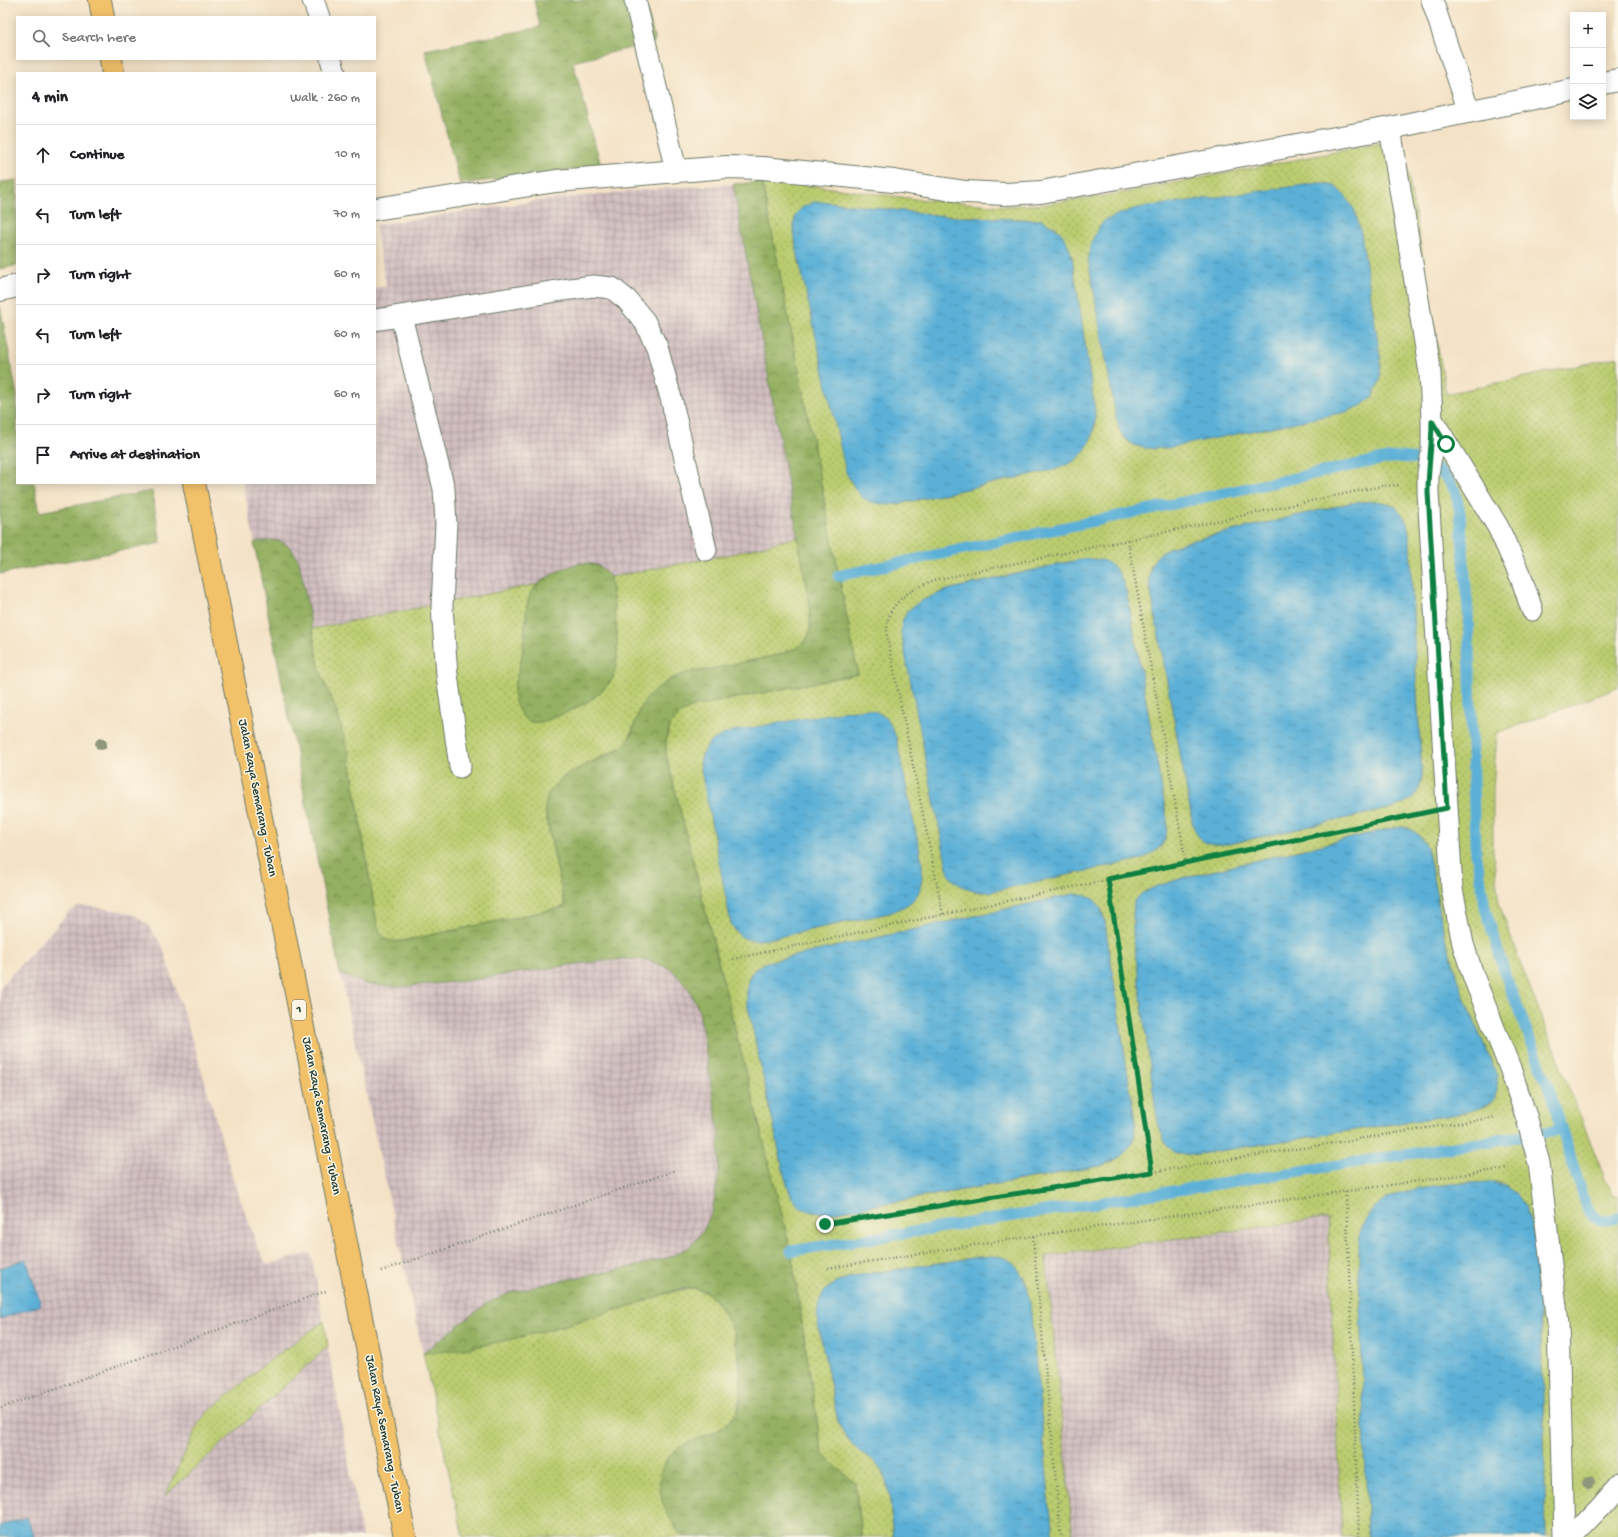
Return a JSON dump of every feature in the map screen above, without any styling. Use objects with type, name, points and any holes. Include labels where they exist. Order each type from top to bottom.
[{"type":"highway","points":[[100,0],[103,16]]},
{"type":"highway","points":[[111,60],[113,72]]},
{"type":"highway","name":"Jalan Raya Semarang - Tuban","points":[[194,484],[405,1537]]},
{"type":"street","points":[[1606,82],[1618,80]]},
{"type":"street","points":[[376,209],[556,181],[727,167],[763,168],[894,181],[966,192],[1005,194],[1041,192],[1390,128],[1570,91]]},
{"type":"street","points":[[0,290],[16,286]]},
{"type":"lane","points":[[313,0],[318,16]]},
{"type":"lane","points":[[635,0],[676,170]]},
{"type":"lane","points":[[1432,0],[1469,112]]},
{"type":"lane","points":[[331,60],[335,72]]},
{"type":"lane","points":[[1390,128],[1430,373],[1432,452],[1428,483],[1452,889],[1463,944],[1474,978],[1510,1068],[1525,1112],[1537,1156],[1558,1323],[1564,1537]]},
{"type":"lane","points":[[376,320],[593,286],[612,288],[627,300],[645,322],[657,347],[672,402],[706,550]]},
{"type":"lane","points":[[401,316],[444,489],[446,523],[442,607],[447,675],[460,766]]},
{"type":"lane","points":[[1432,421],[1498,527],[1522,580],[1532,610]]},
{"type":"lane","points":[[1571,1537],[1618,1486]]},
{"type":"path","points":[[943,914],[887,636],[888,618],[896,603],[914,589],[934,580],[1381,486],[1428,483]]},
{"type":"path","points":[[1128,540],[1186,863]]},
{"type":"path","points":[[733,959],[1447,808]]},
{"type":"path","points":[[1108,879],[1152,1172]]},
{"type":"path","points":[[825,1224],[1485,1120],[1525,1112]]},
{"type":"path","points":[[828,1268],[1033,1236],[1346,1192],[1537,1156]]},
{"type":"path","points":[[1,1408],[354,1280],[674,1171]]},
{"type":"path","points":[[1346,1192],[1358,1537]]},
{"type":"path","points":[[1033,1236],[1061,1537]]},
{"type":"shaded area","points":[[1402,139],[1446,394],[1618,357],[1618,688],[1497,733],[1493,789],[1493,852],[1499,903],[1517,955],[1605,1179],[1614,1196],[1618,1196],[1618,1537],[861,1537],[855,1483],[791,1251],[423,1353],[340,974],[243,484],[376,484],[376,288],[386,286],[376,225],[537,201],[644,190],[762,182],[801,184],[916,199],[1005,206],[1046,204],[1113,195]]},
{"type":"shaded area","points":[[87,906],[121,911],[138,917],[147,924],[162,945],[197,1055],[234,1182],[259,1250],[267,1265],[311,1253],[362,1537],[0,1537],[0,987],[70,911],[78,907]]},
{"type":"green space","points":[[534,0],[645,0],[655,42],[573,62],[601,166],[460,184],[425,50],[540,27]]},
{"type":"green space","points":[[1402,139],[1446,394],[1618,357],[1618,688],[1497,733],[1493,789],[1493,852],[1499,903],[1517,955],[1605,1179],[1614,1196],[1618,1196],[1618,1537],[1546,1537],[1541,1328],[1535,1245],[1500,1183],[1457,1183],[1442,1185],[1414,1190],[1386,1199],[1359,1274],[1368,1537],[1342,1537],[1328,1218],[1046,1256],[1073,1537],[1053,1537],[1029,1294],[1024,1276],[979,1257],[853,1276],[835,1283],[817,1319],[838,1421],[851,1443],[873,1460],[884,1476],[891,1507],[893,1537],[861,1537],[855,1483],[822,1454],[791,1251],[666,754],[667,737],[671,724],[680,714],[696,706],[858,674],[762,182],[801,184],[916,199],[1005,206],[1046,204],[1113,195]],"holes":[[[943,216],[1042,220],[1056,227],[1072,257],[1095,411],[1095,426],[1074,461],[1057,469],[898,504]],[[1375,501],[1407,523],[1410,546],[1422,776],[1416,792],[1408,800],[1393,808],[1228,844],[1193,825],[1149,581],[1150,567],[1167,549],[1186,542],[1350,503]],[[1082,559],[1122,579],[1127,594],[1167,819],[1166,833],[1161,847],[989,892],[976,892],[966,887],[932,596],[947,590]],[[702,753],[889,913],[768,939],[756,940],[746,938],[738,933],[731,923],[700,764]],[[1404,827],[1415,832],[1427,847],[1444,934],[1463,994],[1492,1063],[1491,1103],[1464,1113],[1192,1155],[1141,894],[1155,887],[1183,878],[1393,828]],[[1074,894],[1102,910],[1135,1122],[1135,1137],[1114,1161],[1100,1166],[831,1213],[810,1212],[791,1196],[785,1178],[747,1002],[749,978],[751,974],[767,962]]]},
{"type":"green space","points":[[16,180],[16,265],[0,269],[0,182]]},
{"type":"green space","points":[[762,182],[858,674],[696,706],[680,714],[671,724],[667,737],[666,754],[791,1251],[822,1454],[855,1483],[861,1537],[683,1537],[671,1520],[661,1496],[660,1486],[661,1474],[669,1457],[677,1449],[720,1429],[730,1422],[737,1412],[741,1395],[739,1358],[735,1337],[728,1320],[719,1305],[713,1297],[704,1291],[695,1288],[683,1288],[621,1309],[532,1334],[465,1349],[423,1353],[486,1304],[510,1293],[554,1282],[632,1267],[670,1257],[691,1246],[703,1231],[712,1212],[719,1173],[719,1133],[699,1011],[689,989],[671,969],[649,960],[626,959],[583,963],[465,981],[396,987],[366,984],[340,974],[254,543],[275,541],[286,544],[291,548],[299,561],[320,671],[337,712],[349,754],[377,924],[383,936],[388,940],[402,941],[565,907],[545,811],[547,797],[553,786],[573,771],[611,754],[622,747],[629,739],[643,704],[654,691],[668,681],[687,673],[779,655],[805,642],[809,634],[810,621],[807,588],[733,184]]},
{"type":"green space","points":[[0,306],[16,390],[16,484],[34,484],[40,512],[152,491],[161,543],[0,574]]},
{"type":"green space","points":[[797,537],[808,591],[810,621],[809,633],[806,640],[794,649],[779,655],[673,678],[649,696],[640,709],[629,739],[622,747],[573,771],[556,783],[545,811],[565,907],[402,941],[385,939],[377,924],[349,754],[320,671],[312,629],[538,584],[530,598],[528,605],[519,671],[514,688],[540,722],[574,709],[587,702],[614,608],[610,577],[732,554]]},
{"type":"green space","points":[[582,563],[598,566],[610,577],[617,629],[617,658],[612,679],[595,697],[573,709],[541,722],[528,721],[520,714],[515,703],[514,685],[523,650],[529,597],[540,582],[546,578],[568,567]]},
{"type":"green space","points":[[693,1288],[708,1293],[721,1308],[733,1330],[739,1358],[741,1392],[737,1412],[726,1425],[710,1435],[689,1442],[675,1528],[683,1537],[463,1537],[423,1353],[491,1343],[535,1333],[580,1321],[670,1293]]},
{"type":"green space","points":[[324,1321],[328,1346],[165,1496],[199,1422],[208,1412],[262,1366]]},
{"type":"water","points":[[1319,183],[1335,186],[1346,197],[1355,211],[1361,233],[1381,362],[1380,380],[1373,396],[1361,406],[1346,412],[1167,448],[1143,448],[1131,444],[1121,433],[1116,417],[1088,258],[1091,243],[1097,230],[1105,220],[1137,208]]},
{"type":"water","points":[[814,202],[829,202],[943,216],[1042,220],[1059,231],[1068,244],[1072,257],[1095,411],[1091,439],[1080,456],[1074,461],[1057,469],[898,504],[878,504],[865,499],[860,495],[846,472],[795,240],[795,217],[802,208]]},
{"type":"water","points":[[1375,501],[1390,504],[1397,508],[1406,521],[1408,527],[1411,557],[1415,664],[1422,776],[1419,789],[1413,797],[1405,803],[1393,808],[1228,844],[1210,844],[1199,837],[1193,825],[1149,581],[1152,564],[1159,554],[1186,542],[1350,503]]},
{"type":"water","points":[[1082,559],[1107,562],[1117,570],[1127,594],[1167,819],[1165,839],[1159,848],[1142,859],[989,892],[962,886],[953,880],[947,867],[901,633],[902,622],[907,611],[919,602],[947,590]]},
{"type":"water","points":[[867,709],[886,718],[896,737],[922,862],[920,889],[917,895],[907,905],[889,913],[768,939],[750,940],[742,937],[738,934],[731,923],[700,764],[704,751],[715,739],[733,731],[846,711]]},
{"type":"water","points":[[1404,827],[1417,834],[1427,847],[1444,934],[1463,994],[1497,1076],[1497,1086],[1494,1099],[1486,1106],[1464,1113],[1192,1155],[1182,1155],[1176,1153],[1166,1144],[1163,1138],[1155,1105],[1133,935],[1134,902],[1141,894],[1155,887],[1183,878],[1393,828]]},
{"type":"water","points":[[1074,894],[1087,896],[1096,901],[1099,905],[1105,923],[1135,1122],[1133,1139],[1130,1146],[1122,1156],[1100,1166],[830,1213],[811,1211],[799,1206],[792,1196],[785,1178],[747,1002],[747,988],[751,974],[767,962]]},
{"type":"water","points":[[1487,1182],[1507,1187],[1516,1195],[1527,1213],[1535,1241],[1542,1352],[1546,1537],[1368,1537],[1359,1274],[1360,1234],[1364,1222],[1373,1209],[1386,1200],[1401,1193],[1418,1188]]},
{"type":"water","points":[[999,1256],[1013,1263],[1023,1277],[1029,1294],[1053,1537],[893,1537],[891,1507],[884,1476],[873,1460],[851,1443],[838,1421],[817,1319],[820,1301],[826,1290],[836,1283],[853,1276],[979,1257]]},
{"type":"water","points":[[26,1259],[41,1305],[0,1319],[0,1268]]},
{"type":"water","points":[[27,1517],[34,1537],[0,1537],[0,1526]]},
{"type":"waterway","points":[[838,576],[1383,459],[1401,457],[1415,459],[1440,471],[1455,491],[1460,512],[1468,611],[1475,846],[1485,907],[1505,974],[1546,1080],[1585,1203],[1591,1214],[1597,1219],[1606,1220],[1618,1218]]},
{"type":"waterway","points":[[791,1251],[1562,1130]]},
{"type":"route","points":[[825,1224],[1152,1172],[1108,879],[1447,808],[1428,492],[1428,473],[1432,452],[1432,421],[1446,444]]}]
